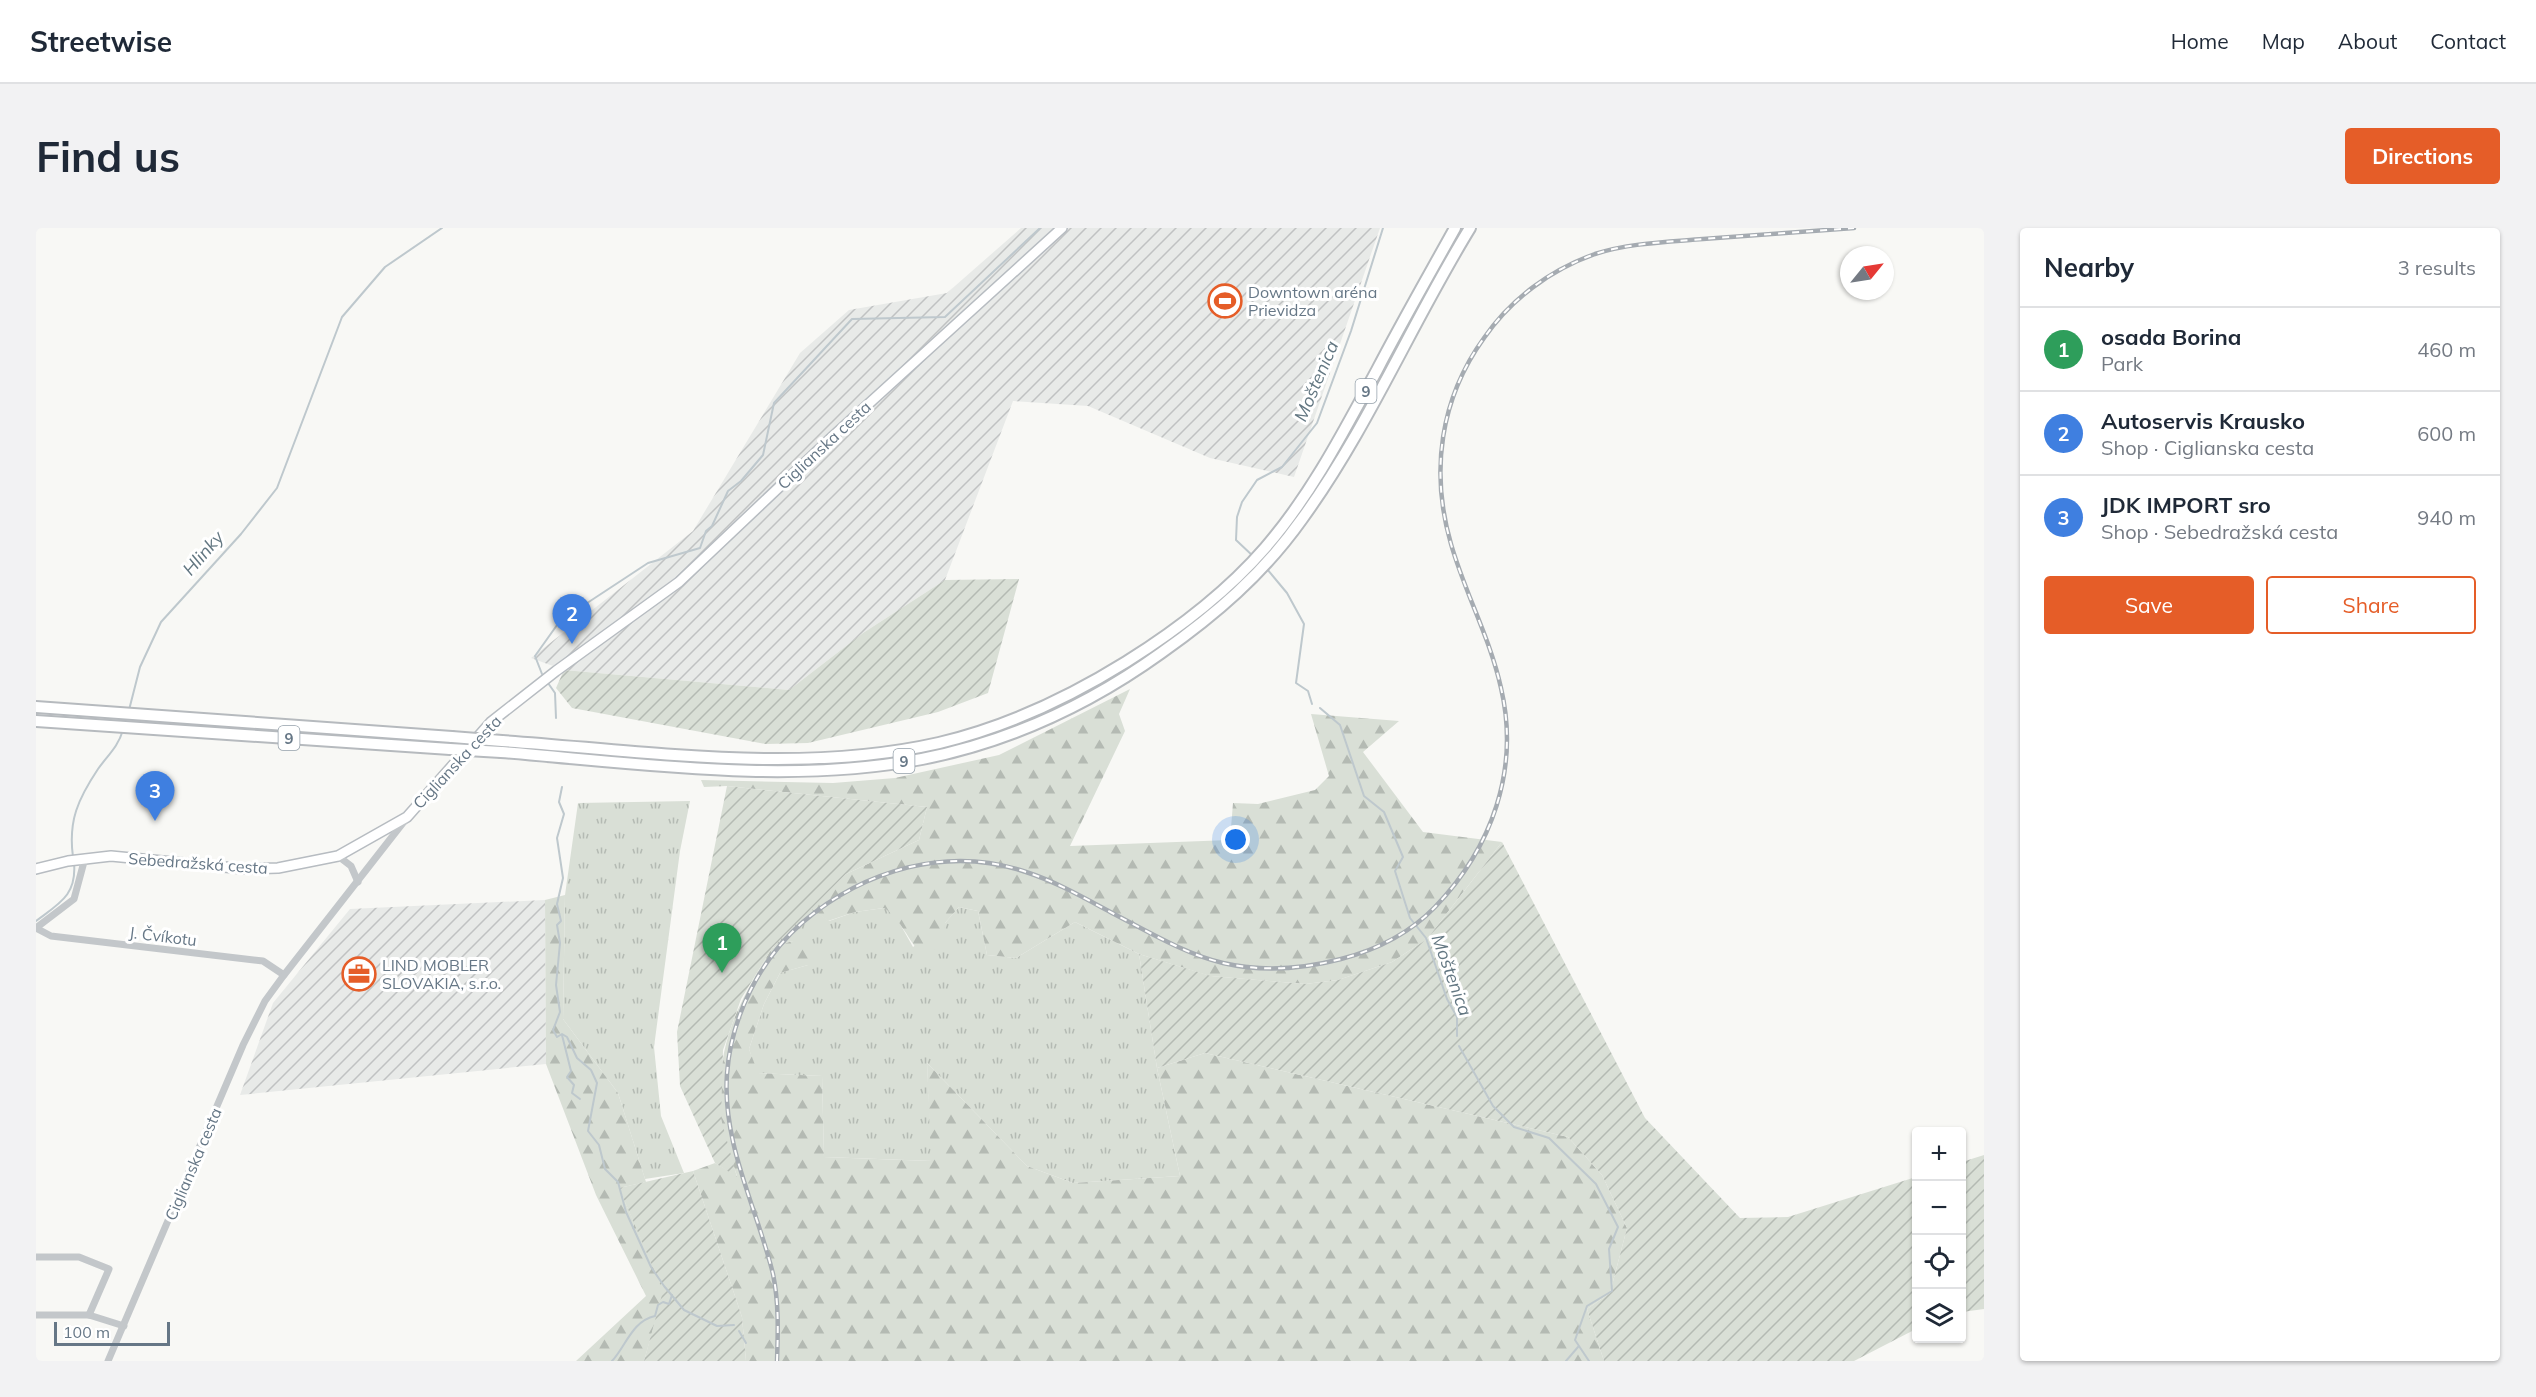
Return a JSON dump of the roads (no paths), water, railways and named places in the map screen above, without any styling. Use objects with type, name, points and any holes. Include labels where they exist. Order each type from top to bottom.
[{"type":"main road","name":"9","points":[[36,722],[450,749],[501,747],[770,758],[855,754],[939,743],[1011,721],[1081,688],[1179,626],[1266,547],[1311,484],[1344,432],[1455,228]]},
{"type":"main road","name":"9","points":[[36,707],[452,737],[501,747],[771,770],[856,766],[944,754],[991,741],[1089,699],[1187,635],[1256,576],[1324,487],[1352,444],[1469,230]]},
{"type":"street","name":"Ciglianska cesta","points":[[108,1361],[243,1045],[265,1001],[407,817],[491,722],[556,671],[679,582],[831,438],[1062,228]]},
{"type":"street","name":"Sebedražská cesta","points":[[36,869],[82,858],[111,856],[245,869],[278,868],[338,856],[407,817]]},
{"type":"street","points":[[338,856],[351,866],[358,882]]},
{"type":"street","points":[[36,928],[74,899],[82,858]]},
{"type":"street","name":"J. Čvíkotu","points":[[36,928],[51,936],[262,961],[284,975]]},
{"type":"street","points":[[36,1257],[79,1257],[109,1269],[89,1315]]},
{"type":"street","points":[[36,1315],[89,1315],[123,1326]]},
{"type":"waterway","name":"Hlinky","points":[[129,710],[140,667],[161,622],[241,534],[277,488],[342,317],[385,267],[442,228]]},
{"type":"waterway","points":[[542,674],[535,656],[567,611],[575,611],[648,563],[700,548],[706,531],[712,526],[728,491],[741,481],[763,455],[774,403],[852,319],[945,317],[1040,228]]},
{"type":"waterway","name":"Moštenica","points":[[1254,557],[1236,540],[1237,517],[1242,502],[1257,480],[1282,467],[1317,423],[1351,331],[1383,228]]},
{"type":"waterway","name":"Moštenica","points":[[1267,569],[1287,593],[1304,624],[1296,683],[1308,691],[1312,704]]},
{"type":"waterway","points":[[548,683],[555,693],[556,718]]},
{"type":"waterway","name":"Moštenica","points":[[1320,708],[1340,725],[1364,796],[1384,812],[1403,857],[1395,871],[1410,918],[1426,938],[1447,999],[1457,1017],[1457,1036]]},
{"type":"waterway","name":"Hlinky","points":[[73,857],[72,832],[76,811],[85,790],[116,746],[123,730]]},
{"type":"waterway","points":[[562,787],[559,802],[564,814],[557,838],[563,878],[557,904],[561,921],[557,925],[560,943],[556,985],[560,1012],[553,1030],[557,1037],[562,1034],[567,1037],[577,1058],[591,1070],[597,1083],[588,1131],[599,1145],[605,1169],[618,1182],[626,1212],[651,1267],[684,1310],[717,1326],[734,1325]]},
{"type":"waterway","name":"Hlinky","points":[[36,921],[59,903],[70,890],[73,883],[74,862]]},
{"type":"waterway","points":[[562,1035],[571,1071],[567,1077],[574,1085],[572,1093],[580,1099]]},
{"type":"waterway","name":"Moštenica","points":[[1459,1046],[1493,1106],[1514,1127],[1549,1138],[1596,1184],[1618,1227],[1609,1249],[1612,1291],[1587,1306],[1575,1340],[1589,1361]]},
{"type":"waterway","points":[[612,1361],[635,1328],[655,1316],[658,1305],[663,1302],[669,1304],[672,1295]]},
{"type":"waterway","points":[[739,1331],[746,1343]]},
{"type":"waterway","points":[[1566,1361],[1578,1347]]},
{"type":"railway","points":[[777,1361],[778,1318],[775,1285],[735,1151],[727,1100],[727,1074],[735,1031],[750,990],[761,971],[788,937],[827,904],[853,888],[880,876],[908,867],[937,862],[967,861],[997,864],[1038,876],[1181,948],[1209,959],[1238,966],[1282,968],[1327,962],[1367,951],[1404,933],[1435,907],[1472,859],[1486,833],[1496,806],[1507,748],[1506,718],[1501,688],[1491,651],[1451,544],[1441,490],[1443,437],[1457,386],[1469,361],[1506,311],[1533,287],[1562,268],[1595,254],[1648,243],[1854,228]]},
{"type":"place","name":"Downtown aréna Prievidza","points":[[1225,301]]},
{"type":"place","name":"Autoservis Krausko","points":[[572,644]]},
{"type":"place","name":"JDK IMPORT sro","points":[[155,821]]},
{"type":"place","name":"osada Borina","points":[[722,973]]},
{"type":"place","name":"LIND MOBLER SLOVAKIA, s.r.o.","points":[[359,974]]}]
